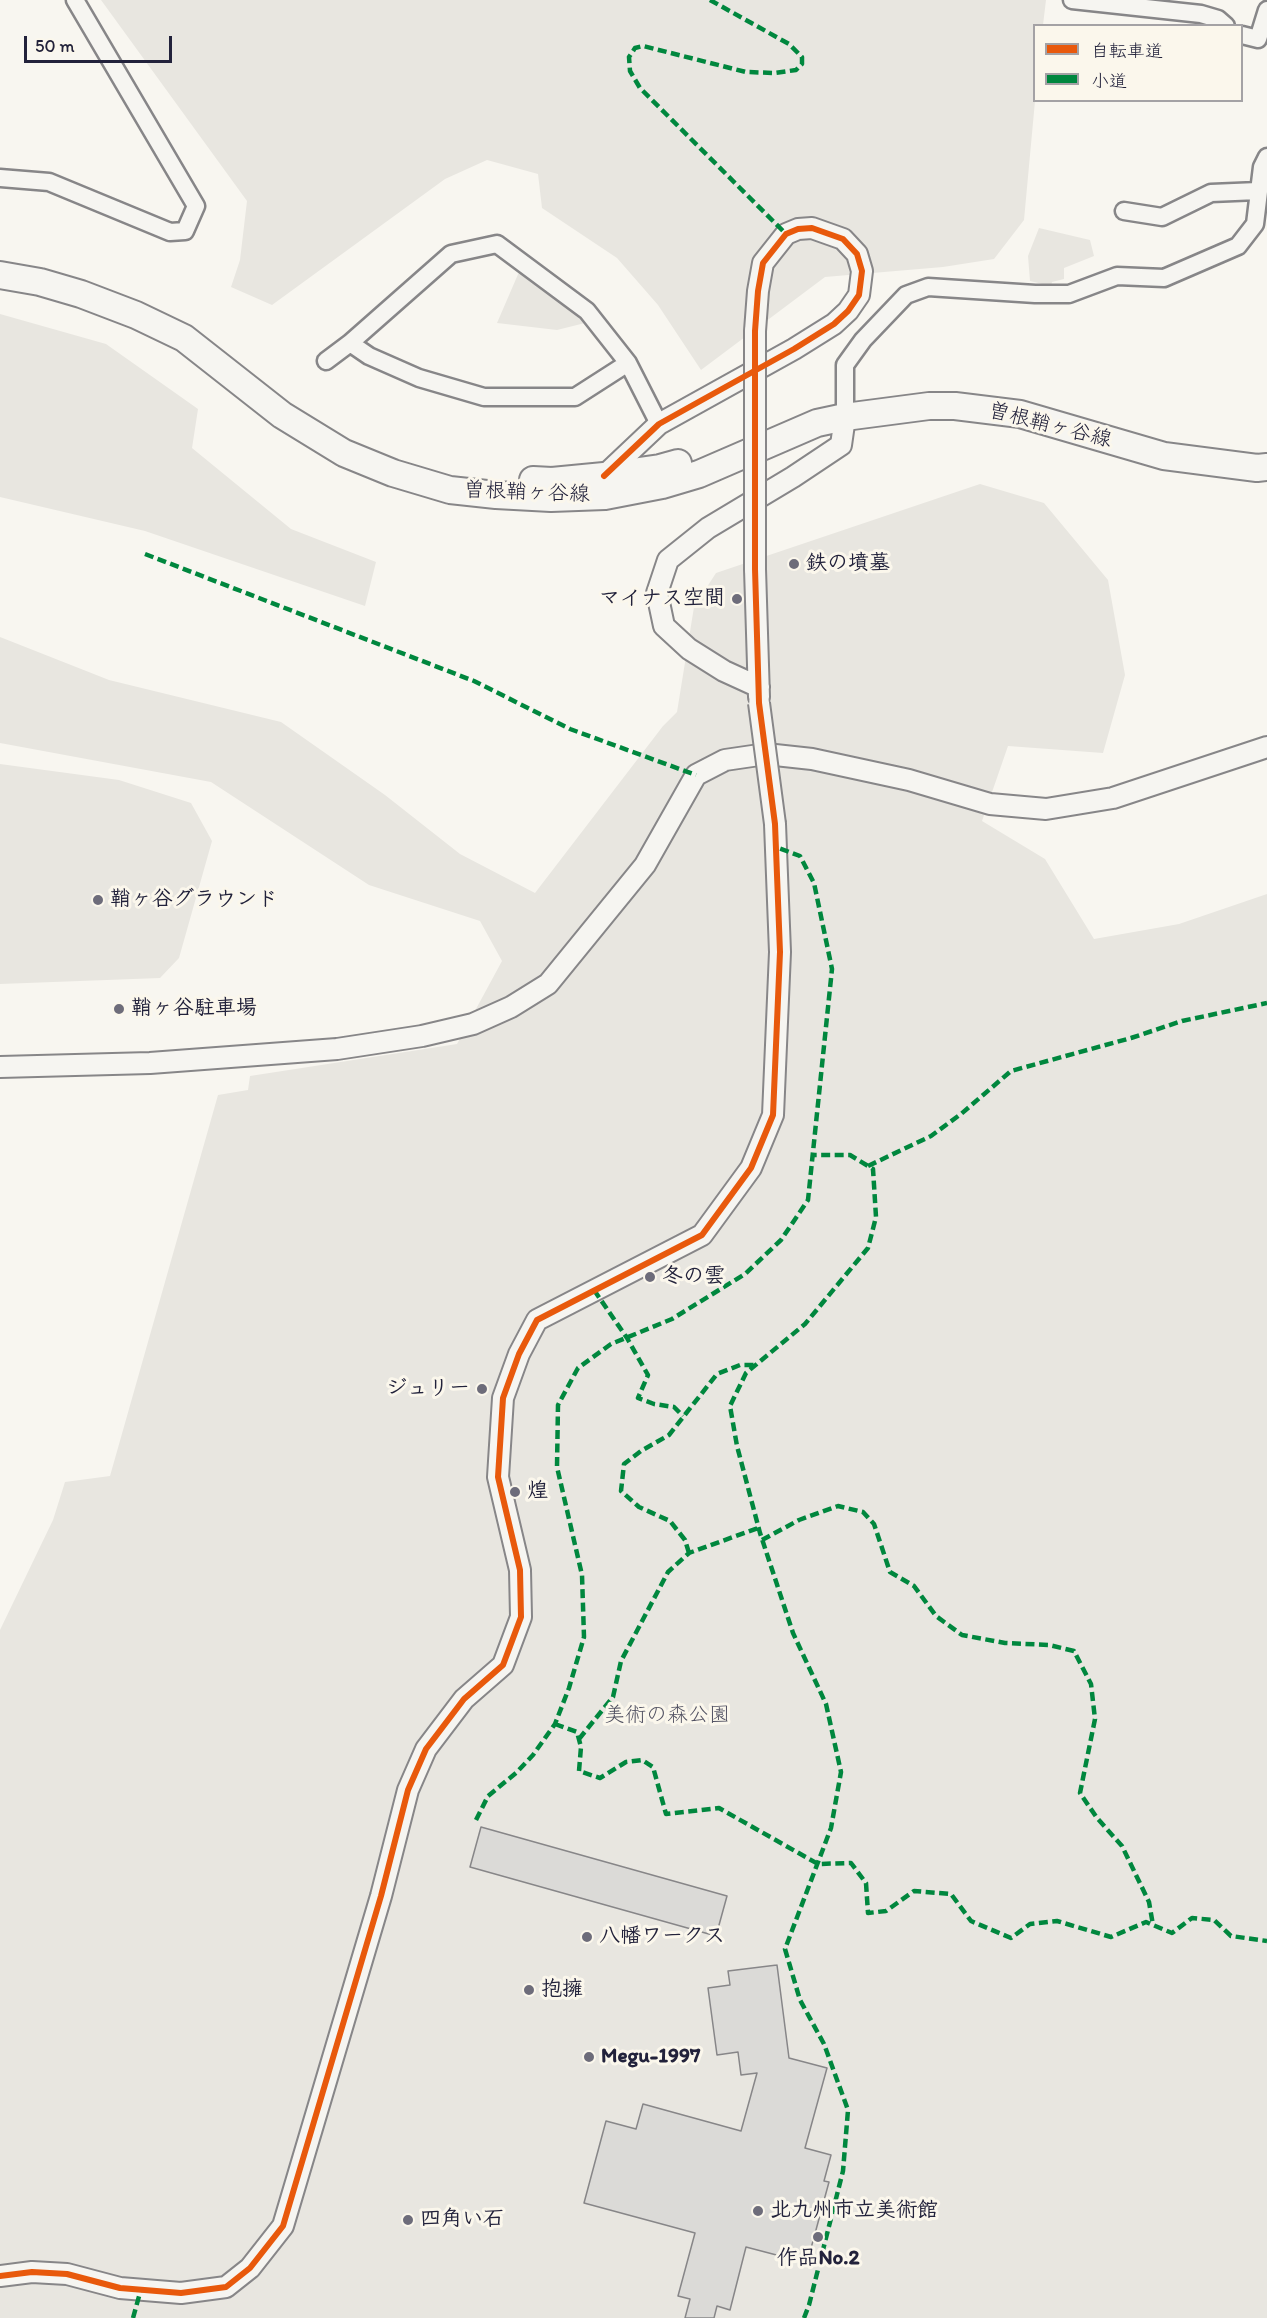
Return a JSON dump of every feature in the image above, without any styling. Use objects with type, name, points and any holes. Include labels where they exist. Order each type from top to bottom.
[{"type":"main road","name":"曽根鞘ヶ谷線","points":[[0,258],[44,265],[143,299],[192,323],[312,415],[351,438],[399,456],[454,472],[498,478],[552,481],[604,476],[660,468],[695,457],[814,407],[844,409],[929,406],[1020,414],[1164,456],[1267,467]]},
{"type":"main road","name":"曽根鞘ヶ谷線","points":[[0,275],[40,282],[81,294],[136,315],[184,338],[282,415],[344,453],[393,473],[450,489],[496,495],[551,498],[605,496],[662,485],[699,474],[844,409],[930,389],[1025,397],[1168,439],[1267,450]]},
{"type":"street","points":[[0,178],[49,182],[170,232],[185,231],[196,206],[75,0]]},
{"type":"street","points":[[1072,0],[1201,14],[1218,19],[1224,24]]},
{"type":"street","points":[[1243,35],[1258,39],[1267,10]]},
{"type":"street","points":[[759,695],[689,649],[664,626],[657,593],[668,560],[708,528],[841,445],[845,365],[863,340],[906,295],[928,287],[1069,294],[1118,276],[1164,278],[1238,246],[1255,224],[1262,167],[1267,157]]},
{"type":"street","points":[[1124,211],[1162,217],[1211,193],[1258,191]]},
{"type":"street","points":[[0,2276],[32,2272],[67,2274],[120,2288],[181,2293],[226,2287],[250,2268],[283,2226],[381,1896],[408,1790],[426,1749],[464,1699],[503,1665],[521,1617],[520,1570],[498,1477],[503,1398],[519,1354],[537,1320],[702,1235],[751,1168],[773,1114],[780,952],[775,824],[759,695],[755,569],[755,331],[758,291],[763,263],[786,234],[798,229],[812,228],[843,239],[857,254],[862,271],[859,295],[848,311],[834,324],[794,349],[659,424],[604,476]]},
{"type":"street","points":[[326,361],[350,343],[451,254],[497,244],[587,311],[628,363],[659,424]]},
{"type":"street","points":[[350,343],[369,356],[419,378],[484,397],[575,398],[628,363]]},
{"type":"street","points":[[0,1067],[150,1063],[338,1049],[422,1036],[473,1024],[511,1007],[548,984],[645,865],[696,775],[725,760],[766,753],[812,759],[909,780],[990,804],[1046,809],[1113,798],[1267,747]]},
{"type":"green space","points":[[101,0],[1046,0],[1043,24],[1033,24],[1033,102],[1035,102],[1024,220],[994,259],[943,267],[825,277],[701,370],[658,305],[617,258],[542,208],[538,174],[487,160],[445,179],[272,305],[231,287],[240,260],[247,201]]},
{"type":"green space","points":[[1039,228],[1090,240],[1094,256],[1064,268],[1064,279],[1052,282],[1051,286],[1030,281],[1028,256]]},
{"type":"green space","points":[[519,272],[585,323],[557,330],[497,323]]},
{"type":"green space","points":[[0,314],[106,344],[198,409],[192,448],[291,529],[376,562],[365,606],[145,531],[0,497]]},
{"type":"green space","name":"美術の森公園","points":[[980,484],[1044,503],[1108,580],[1125,675],[1103,753],[1008,746],[982,821],[1045,859],[1094,939],[1179,924],[1267,894],[1267,2318],[0,2318],[0,1630],[53,1520],[65,1482],[110,1476],[218,1095],[248,1090],[250,1076],[457,1044],[502,961],[480,921],[369,885],[211,782],[0,743],[0,637],[109,680],[281,722],[385,795],[460,854],[535,893],[663,726],[677,712],[694,607],[716,573]]},
{"type":"green space","name":"鞘ヶ谷グラウンド","points":[[0,764],[119,780],[191,803],[212,841],[179,958],[160,978],[0,984]]},
{"type":"building","points":[[481,1827],[727,1896],[716,1936],[470,1867]]},
{"type":"building","points":[[777,1965],[789,2058],[827,2068],[805,2148],[831,2155],[824,2181],[829,2182],[807,2263],[746,2247],[730,2310],[717,2306],[714,2318],[685,2318],[690,2299],[678,2296],[695,2233],[584,2203],[606,2121],[636,2129],[643,2104],[741,2131],[757,2073],[741,2075],[738,2052],[717,2055],[708,1988],[730,1985],[728,1971]]},
{"type":"marked path","points":[[710,0],[789,44],[802,57],[802,64],[796,70],[775,73],[746,72],[643,46],[635,48],[629,57],[630,71],[640,88],[786,234]]},
{"type":"marked path","points":[[145,554],[474,681],[570,729],[696,775]]},
{"type":"marked path","points":[[476,1820],[488,1796],[516,1773],[533,1755],[555,1724],[569,1688],[584,1637],[582,1575],[557,1467],[558,1405],[578,1368],[611,1344],[672,1319],[745,1274],[781,1240],[808,1200],[832,969],[814,883],[800,856],[776,847]]},
{"type":"marked path","points":[[868,1166],[931,1136],[961,1114],[1011,1071],[1131,1038],[1182,1021],[1267,1003]]},
{"type":"marked path","points":[[804,2318],[843,2171],[848,2110],[824,2044],[800,2000],[785,1949],[831,1828],[841,1772],[826,1704],[793,1633],[760,1533],[737,1446],[730,1406],[746,1373],[805,1324],[868,1248],[876,1217],[873,1169],[850,1155],[814,1155]]},
{"type":"marked path","points":[[594,1290],[627,1338],[648,1375],[638,1398],[654,1404],[674,1407],[683,1416]]},
{"type":"marked path","points":[[689,1553],[685,1540],[670,1521],[639,1507],[621,1491],[624,1464],[669,1435],[717,1374],[740,1365],[756,1365]]},
{"type":"marked path","points":[[762,1540],[799,1520],[838,1506],[863,1512],[874,1524],[890,1572],[914,1586],[936,1616],[962,1635],[1005,1643],[1049,1645],[1074,1651],[1091,1684],[1095,1719],[1080,1793],[1097,1818],[1122,1846],[1149,1902],[1153,1925]]},
{"type":"marked path","points":[[579,1739],[613,1697],[621,1661],[668,1572],[689,1553],[758,1528]]},
{"type":"marked path","points":[[555,1724],[577,1732],[581,1747],[579,1771],[600,1778],[626,1762],[642,1760],[653,1767],[666,1814],[719,1808],[818,1864],[851,1863],[866,1883],[868,1913],[886,1911],[914,1891],[951,1894],[971,1921],[1011,1938],[1030,1924],[1057,1921],[1111,1937],[1146,1922],[1172,1933],[1192,1918],[1214,1920],[1231,1936],[1267,1941]]},
{"type":"marked path","points":[[133,2318],[141,2289]]},
{"type":"cycle path","points":[[0,2276],[32,2272],[67,2274],[120,2288],[181,2293],[226,2287],[250,2268],[283,2226],[381,1896],[408,1790],[426,1749],[464,1699],[503,1665],[521,1617],[520,1570],[498,1477],[503,1398],[519,1354],[537,1320],[702,1235],[751,1168],[773,1115],[780,952],[775,824],[759,703],[755,569],[755,331],[758,291],[763,263],[786,234],[798,229],[812,228],[843,239],[857,254],[862,271],[859,295],[848,311],[834,324],[794,349],[702,400],[659,424],[604,476]]},
{"type":"place","name":"鉄の墳墓","points":[[794,564]]},
{"type":"place","name":"マイナス空間","points":[[737,599]]},
{"type":"place","name":"鞘ヶ谷グラウンド","points":[[98,900]]},
{"type":"place","name":"鞘ヶ谷駐車場","points":[[119,1009]]},
{"type":"place","name":"冬の雲","points":[[650,1277]]},
{"type":"place","name":"ジュリー","points":[[482,1389]]},
{"type":"place","name":"煌","points":[[515,1492]]},
{"type":"place","name":"八幡ワークス","points":[[587,1937]]},
{"type":"place","name":"抱擁","points":[[529,1990]]},
{"type":"place","name":"Megu-1997","points":[[589,2057]]},
{"type":"place","name":"北九州市立美術館","points":[[758,2211]]},
{"type":"place","name":"四角い石","points":[[408,2220]]},
{"type":"place","name":"作品No.2","points":[[818,2237]]}]
